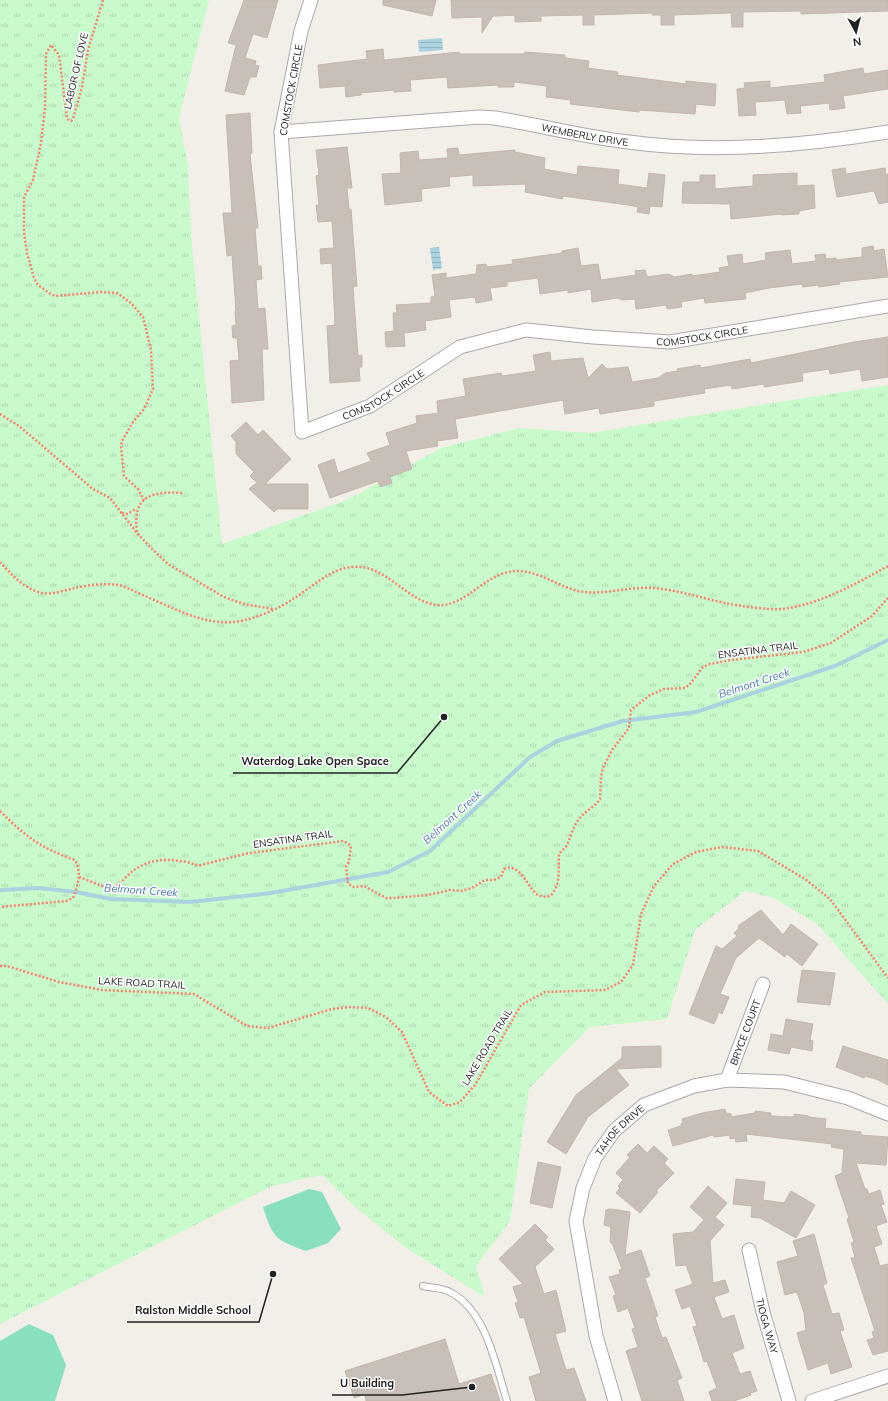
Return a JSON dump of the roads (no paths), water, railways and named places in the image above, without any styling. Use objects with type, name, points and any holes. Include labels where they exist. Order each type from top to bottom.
[{"type":"street","name":"COMSTOCK CIRCLE","points":[[311,0],[301,31],[281,132],[302,432],[370,406],[460,347],[526,330],[593,337],[670,342],[888,306]]},
{"type":"street","name":"WEMBERLY DRIVE","points":[[281,132],[479,117],[495,118],[630,143],[682,146],[735,147],[796,144],[888,132]]},
{"type":"street","name":"BRYCE COURT","points":[[727,1080],[763,984]]},
{"type":"street","name":"TAHOE DRIVE","points":[[615,1401],[596,1336],[576,1221],[583,1188],[595,1158],[614,1131],[644,1105],[694,1086],[727,1080],[784,1082],[848,1098],[888,1114]]},
{"type":"street","name":"TIOGA WAY","points":[[749,1250],[763,1312],[789,1401]]},
{"type":"street","points":[[812,1401],[888,1376]]},
{"type":"lane","points":[[423,1286],[450,1292],[468,1306],[479,1320],[507,1401]]},
{"type":"water","points":[[442,38],[443,50],[419,52],[418,40]]},
{"type":"water","points":[[439,247],[442,268],[433,270],[430,248]]},
{"type":"waterway","name":"Belmont Creek","points":[[0,890],[38,888],[76,892],[111,899],[190,902],[271,893],[388,872],[430,851],[530,757],[557,741],[623,721],[696,712],[835,666],[888,640]]},
{"type":"place","name":"Waterdog Lake Open Space","points":[[444,717]]},
{"type":"place","name":"Ralston Middle School","points":[[273,1274]]},
{"type":"place","name":"U Building","points":[[472,1387]]}]
